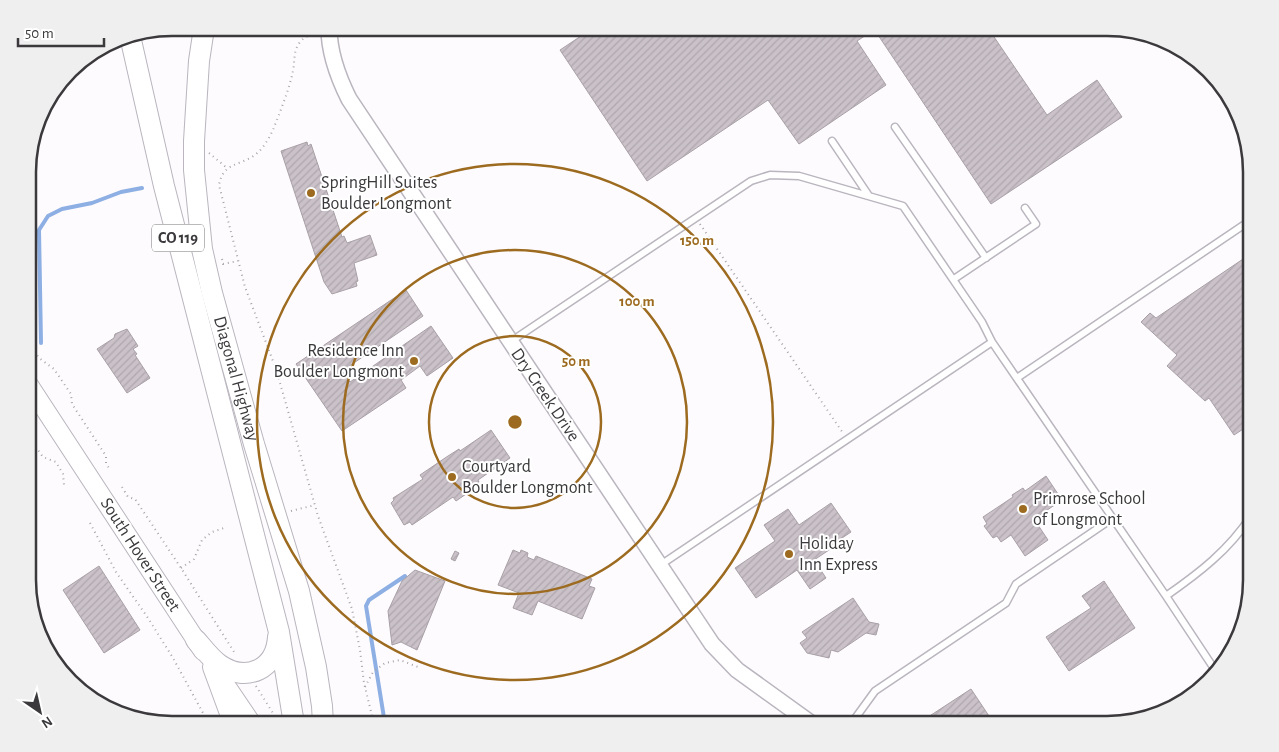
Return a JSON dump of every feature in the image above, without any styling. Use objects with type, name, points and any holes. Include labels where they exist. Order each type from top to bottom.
[{"type":"highway","name":"Diagonal Highway","points":[[203,36],[199,61],[194,150],[194,170],[202,249],[212,293],[251,435],[298,591],[313,650],[324,716]]},
{"type":"highway","name":"Diagonal Highway","points":[[131,42],[164,186],[279,632],[293,716]]},
{"type":"highway","points":[[196,640],[218,664],[233,672],[248,673],[260,669],[274,656],[278,646],[279,632]]},
{"type":"highway","points":[[213,666],[231,716]]},
{"type":"main road","name":"South Hover Street","points":[[36,397],[247,716]]},
{"type":"street","name":"Dry Creek Drive","points":[[330,36],[337,71],[349,99],[712,644],[728,663],[800,715]]},
{"type":"lane","points":[[895,127],[986,258]]},
{"type":"lane","points":[[832,141],[869,196]]},
{"type":"lane","points":[[510,342],[750,181],[770,175],[790,175],[813,179],[902,206],[954,279],[982,322],[992,342],[1166,596],[1212,666]]},
{"type":"lane","points":[[954,279],[1036,224],[1025,208]]},
{"type":"lane","points":[[1017,378],[1242,226]]},
{"type":"lane","points":[[659,566],[992,342]]},
{"type":"lane","points":[[857,715],[875,691],[1006,603],[1016,584],[1113,518]]},
{"type":"lane","points":[[1166,596],[1212,562],[1233,541],[1242,528]]},
{"type":"path","points":[[307,36],[301,40],[294,56],[293,72],[267,142],[252,156],[226,168],[220,178],[219,185],[250,302],[276,369],[315,505],[352,610],[365,688],[372,716]]},
{"type":"path","points":[[696,218],[847,439]]},
{"type":"path","points":[[222,259],[223,264],[238,261]]},
{"type":"path","points":[[36,354],[54,369],[71,394],[72,404],[106,456],[106,462],[110,470]]},
{"type":"path","points":[[36,447],[43,457],[56,462],[63,474],[64,485]]},
{"type":"path","points":[[122,487],[128,497],[135,499],[236,656]]},
{"type":"path","points":[[291,511],[315,505]]},
{"type":"path","points":[[90,523],[116,572],[163,642],[204,716]]},
{"type":"path","points":[[181,568],[194,559],[202,540],[212,532],[227,527]]},
{"type":"path","points":[[365,688],[373,672],[385,663],[400,660],[418,667]]},
{"type":"path","points":[[255,684],[275,716]]},
{"type":"building","points":[[581,36],[865,36],[857,41],[886,85],[799,144],[768,100],[647,181],[560,50]]},
{"type":"building","points":[[879,36],[993,36],[1047,115],[1097,80],[1122,117],[991,204]]},
{"type":"building","name":"SpringHill Suites Boulder Longmont","points":[[307,142],[308,146],[311,144],[342,237],[344,236],[347,243],[370,235],[377,255],[354,263],[358,281],[356,282],[357,286],[332,294],[324,282],[281,151]]},
{"type":"building","points":[[1242,260],[1242,430],[1234,435],[1209,398],[1205,401],[1167,366],[1177,355],[1141,322],[1150,313],[1156,318]]},
{"type":"building","name":"Residence Inn Boulder Longmont","points":[[406,290],[423,316],[342,371],[350,382],[431,326],[453,358],[427,376],[420,366],[401,380],[406,388],[342,431],[296,364]]},
{"type":"building","points":[[127,329],[138,346],[133,349],[137,354],[135,355],[150,378],[127,393],[97,349],[114,338],[115,334]]},
{"type":"building","name":"Courtyard Boulder Longmont","points":[[491,430],[510,458],[478,480],[479,482],[467,490],[469,492],[456,501],[453,497],[412,525],[410,522],[404,525],[391,503],[394,500],[393,498],[423,479],[420,475]]},
{"type":"building","name":"Primrose School of Longmont","points":[[1046,476],[1062,500],[1034,519],[1048,540],[1025,556],[1011,535],[1001,542],[997,536],[993,538],[984,526],[987,524],[983,517],[1013,497],[1012,495],[1023,488],[1025,491]]},
{"type":"building","name":"Holiday Inn Express","points":[[831,503],[851,532],[830,546],[832,548],[814,560],[826,578],[810,589],[797,570],[756,598],[735,568],[775,541],[764,525],[788,509],[799,525]]},
{"type":"building","points":[[513,550],[520,553],[521,550],[528,553],[527,557],[534,560],[536,556],[592,579],[589,586],[595,588],[582,619],[538,601],[532,615],[513,608],[519,593],[498,585]]},
{"type":"building","points":[[455,551],[459,553],[455,561],[451,559]]},
{"type":"building","points":[[99,566],[140,630],[104,653],[63,590]]},
{"type":"building","points":[[415,570],[445,581],[417,650],[401,642],[392,645],[388,611],[402,581]]},
{"type":"building","points":[[1104,581],[1135,628],[1069,671],[1046,637],[1091,608],[1082,596]]},
{"type":"building","points":[[853,598],[869,622],[879,624],[876,635],[866,633],[838,652],[831,650],[829,658],[807,653],[800,643],[807,638],[802,632]]},
{"type":"building","points":[[971,689],[988,715],[931,715]]},
{"type":"waterway","points":[[41,343],[39,230],[48,216],[62,209],[92,203],[121,192],[142,188]]},
{"type":"waterway","points":[[384,716],[366,606],[369,600],[405,576]]},
{"type":"place","name":"SpringHill Suites Boulder Longmont","points":[[311,193]]},
{"type":"place","name":"Residence Inn Boulder Longmont","points":[[414,361]]},
{"type":"place","name":"Courtyard Boulder Longmont","points":[[452,477]]},
{"type":"place","name":"Primrose School of Longmont","points":[[1023,509]]},
{"type":"place","name":"Holiday Inn Express","points":[[789,554]]}]
